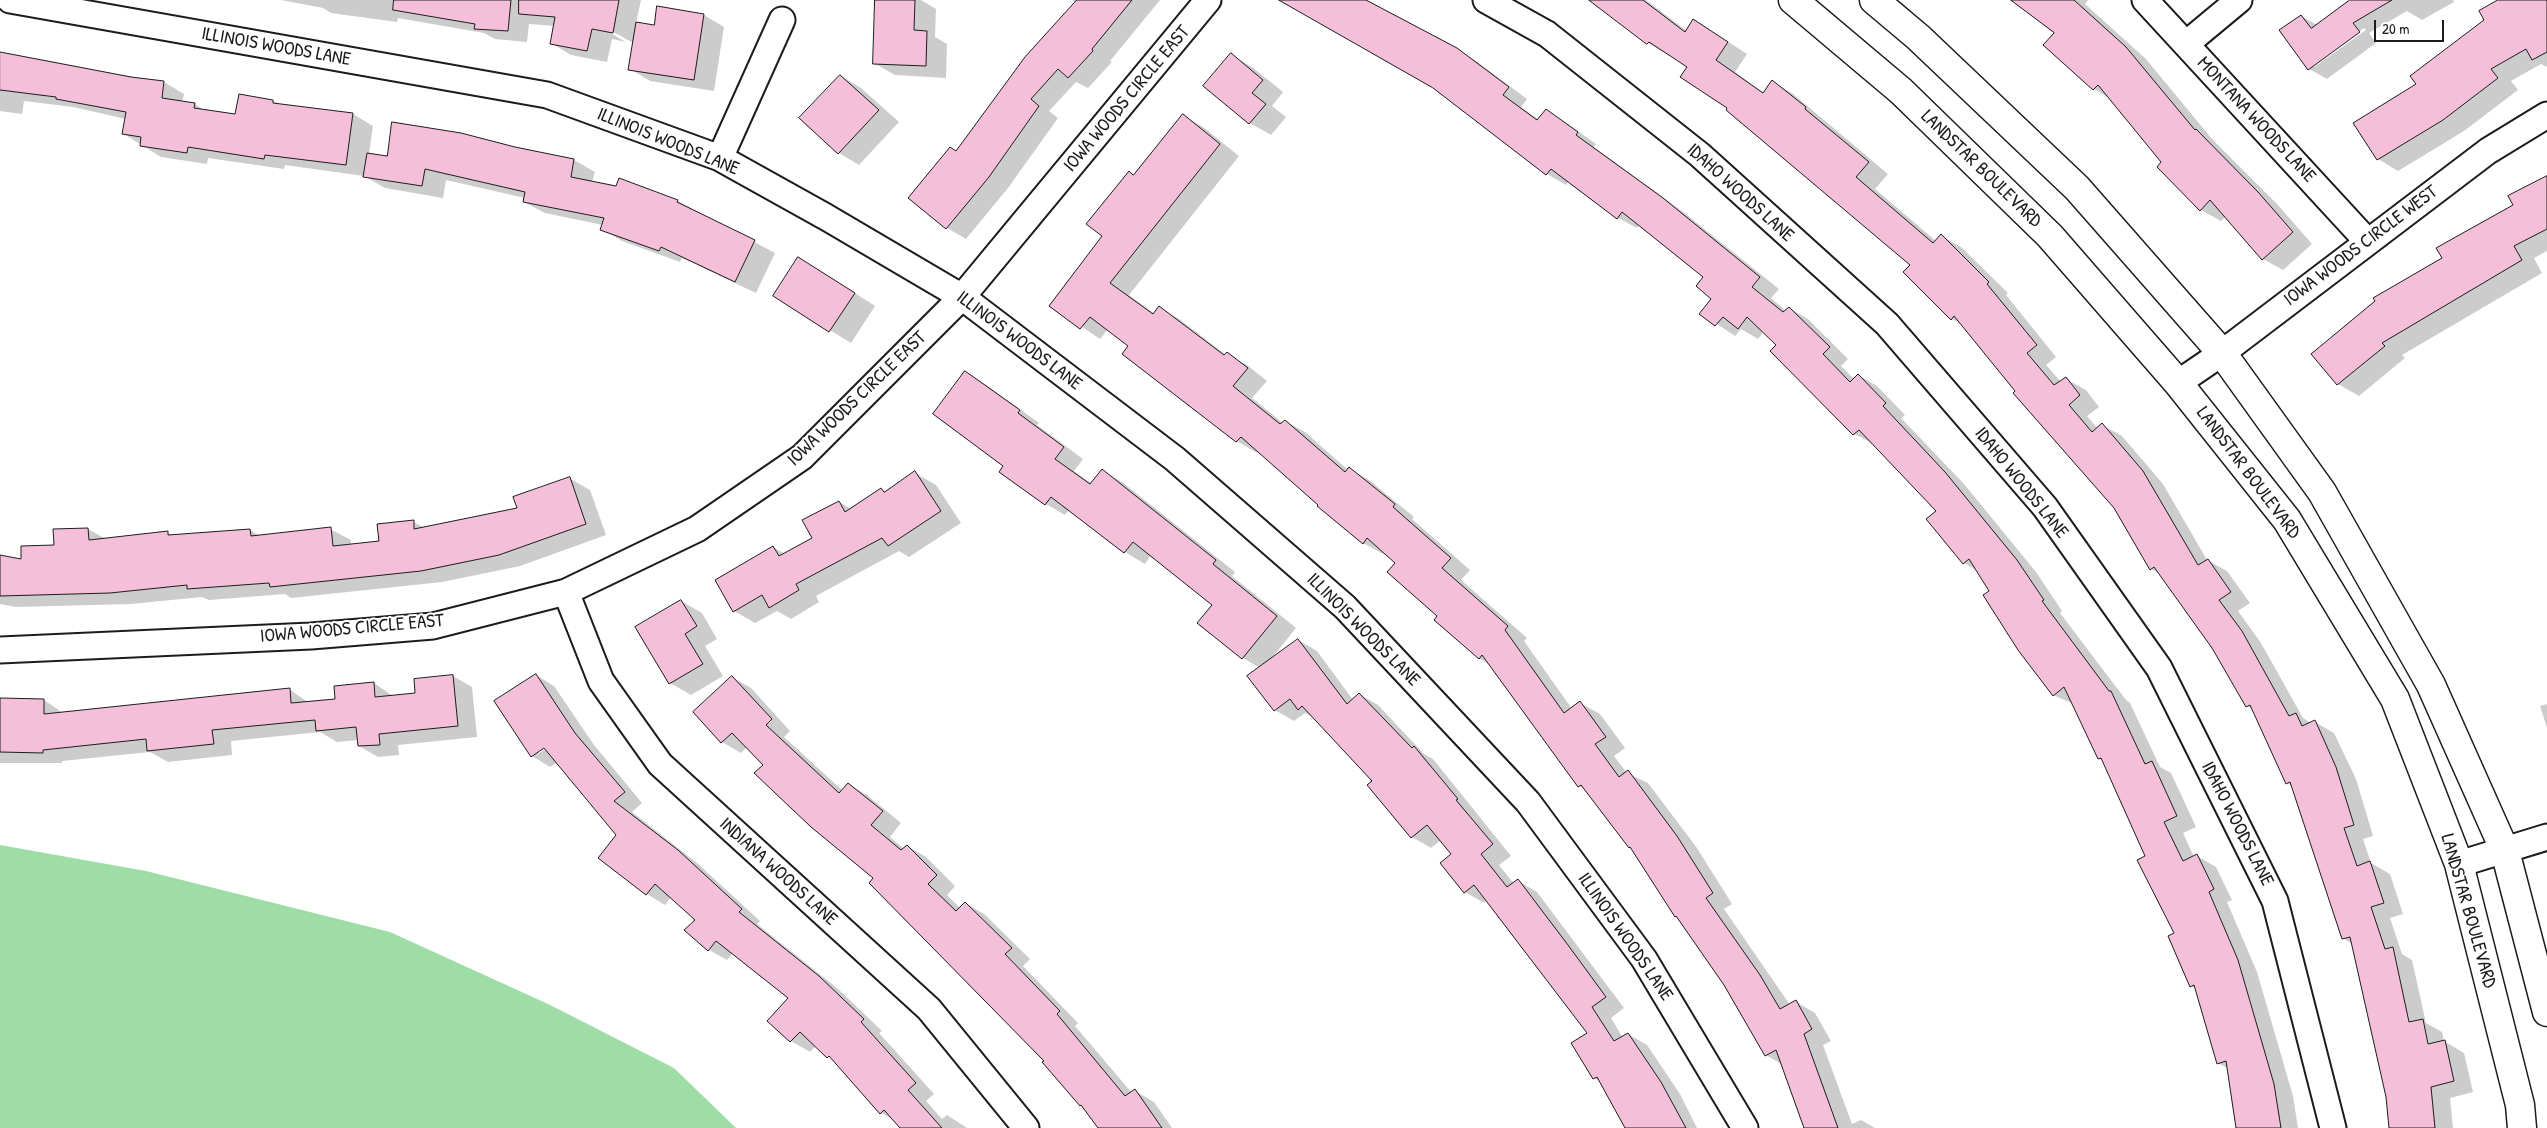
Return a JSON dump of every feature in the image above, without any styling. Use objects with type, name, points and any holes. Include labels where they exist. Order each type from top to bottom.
[{"type":"street","name":"ILLINOIS WOODS LANE","points":[[10,0],[547,95],[720,158],[826,217],[962,297],[1175,458],[1345,607],[1528,802],[1644,959],[1745,1128]]},
{"type":"street","name":"IOWA WOODS CIRCLE EAST","points":[[0,650],[311,636],[432,626],[566,592],[696,529],[802,457],[962,297],[1208,0]]},
{"type":"street","name":"IDAHO WOODS LANE","points":[[1486,0],[1547,34],[1700,155],[1887,324],[2045,507],[2159,668],[2275,901],[2333,1128]]},
{"type":"street","name":"LANDSTAR BOULEVARD","points":[[1793,0],[1901,91],[2050,236],[2178,382],[2287,520],[2395,699],[2459,864],[2520,1105],[2522,1128]]},
{"type":"street","points":[[1874,0],[1918,37],[2077,188],[2222,353],[2322,492],[2431,685],[2505,851],[2547,1012]]},
{"type":"street","name":"MONTANA WOODS LANE","points":[[2144,0],[2367,241]]},
{"type":"street","points":[[2186,44],[2239,0]]},
{"type":"street","points":[[720,158],[782,20]]},
{"type":"street","name":"IOWA WOODS CIRCLE WEST","points":[[2178,382],[2222,353],[2367,241],[2488,151],[2547,115]]},
{"type":"street","name":"INDIANA WOODS LANE","points":[[566,592],[602,681],[660,764],[929,1009],[1026,1128]]},
{"type":"street","points":[[2459,864],[2547,837]]},
{"type":"green space","points":[[0,845],[146,871],[390,932],[548,1004],[674,1068],[736,1128],[0,1128]]},
{"type":"building","points":[[394,0],[511,0],[508,31],[474,29],[475,24],[393,10]]},
{"type":"building","points":[[519,0],[619,0],[613,33],[592,29],[587,51],[550,44],[555,17],[519,14]]},
{"type":"building","points":[[875,0],[915,0],[914,30],[927,31],[926,66],[873,64]]},
{"type":"building","points":[[1077,0],[1132,0],[1092,49],[1093,51],[1068,78],[1058,69],[1031,99],[1039,106],[989,177],[946,229],[908,198],[950,147],[956,151],[1025,57]]},
{"type":"building","points":[[1279,0],[1366,0],[1457,48],[1509,87],[1503,95],[1537,120],[1546,109],[1578,132],[1576,135],[1663,198],[1760,277],[1752,287],[1783,312],[1789,307],[1830,347],[1823,354],[1850,382],[1858,374],[1886,403],[1883,406],[1945,472],[2017,560],[2044,600],[2042,601],[2109,691],[2111,691],[2145,764],[2152,761],[2177,816],[2164,822],[2183,861],[2197,854],[2214,889],[2209,892],[2238,960],[2274,1084],[2281,1128],[2236,1128],[2226,1061],[2217,1064],[2194,985],[2190,987],[2168,936],[2174,933],[2137,860],[2145,856],[2101,758],[2098,759],[2064,687],[2053,696],[2018,650],[1983,595],[1989,591],[1969,559],[1963,564],[1926,519],[1936,511],[1859,430],[1853,435],[1770,351],[1776,345],[1747,317],[1738,329],[1723,317],[1715,326],[1699,314],[1711,299],[1696,286],[1703,277],[1622,212],[1617,219],[1551,169],[1546,175],[1433,88]]},
{"type":"building","points":[[1589,0],[1643,0],[1685,32],[1693,19],[1728,42],[1716,60],[1763,93],[1772,80],[1806,107],[1805,109],[1869,162],[1856,177],[1933,243],[1941,234],[1989,282],[1987,284],[2037,345],[2027,353],[2054,385],[2066,377],[2080,395],[2069,405],[2092,432],[2102,423],[2143,471],[2198,565],[2208,559],[2231,592],[2219,600],[2242,631],[2289,716],[2296,713],[2302,726],[2315,720],[2336,767],[2354,825],[2344,828],[2357,866],[2370,861],[2384,903],[2371,907],[2385,949],[2393,947],[2409,1022],[2423,1019],[2428,1044],[2445,1040],[2454,1081],[2431,1087],[2435,1128],[2389,1128],[2386,1097],[2350,937],[2342,939],[2290,782],[2286,784],[2250,705],[2246,707],[2212,648],[2154,567],[2150,570],[2114,508],[2013,393],[2015,391],[1954,316],[1951,320],[1903,272],[1910,265],[1726,110],[1727,108],[1680,77],[1687,67],[1649,42],[1647,44]]},
{"type":"building","points":[[2011,0],[2074,0],[2126,47],[2195,130],[2258,192],[2293,232],[2262,260],[2210,200],[2200,211],[2157,167],[2161,162],[2098,85],[2093,90],[2043,45],[2054,33]]},
{"type":"building","points":[[2350,0],[2392,0],[2353,23],[2360,32],[2308,70],[2279,30],[2301,15],[2311,28]]},
{"type":"building","points":[[2498,0],[2547,0],[2547,52],[2532,60],[2526,49],[2491,69],[2498,78],[2443,120],[2377,160],[2353,123],[2416,84],[2410,76],[2484,20],[2479,11]]},
{"type":"building","points":[[657,6],[704,14],[694,80],[628,70],[636,22],[654,25]]},
{"type":"building","points":[[0,52],[131,77],[164,81],[162,98],[195,103],[194,108],[235,114],[239,94],[273,100],[273,103],[353,113],[346,165],[265,155],[264,159],[188,147],[187,153],[140,146],[141,137],[122,134],[126,112],[56,99],[56,97],[0,90]]},
{"type":"building","points":[[1231,53],[1263,80],[1252,93],[1266,104],[1249,124],[1203,86]]},
{"type":"building","points":[[840,75],[879,110],[838,154],[799,118]]},
{"type":"building","points":[[1183,114],[1220,144],[1110,283],[1153,314],[1159,306],[1224,355],[1227,352],[1248,368],[1233,386],[1280,424],[1285,420],[1345,472],[1349,467],[1395,504],[1393,507],[1451,558],[1442,568],[1508,626],[1505,630],[1564,713],[1580,701],[1606,737],[1595,744],[1619,777],[1628,770],[1677,836],[1713,893],[1706,898],[1760,975],[1780,1009],[1796,1000],[1812,1029],[1804,1034],[1838,1128],[1804,1128],[1776,1050],[1765,1056],[1724,985],[1675,917],[1630,847],[1581,785],[1578,787],[1482,655],[1479,659],[1434,620],[1437,616],[1387,572],[1395,563],[1367,538],[1363,544],[1317,506],[1241,437],[1236,442],[1122,354],[1128,346],[1090,317],[1080,329],[1049,306],[1102,236],[1086,224],[1129,171],[1133,175]]},
{"type":"building","points":[[392,122],[461,133],[515,147],[574,159],[571,177],[616,186],[619,178],[678,200],[677,202],[755,240],[735,282],[661,247],[659,251],[600,230],[604,218],[523,202],[525,192],[425,169],[422,186],[363,177],[367,153],[387,156]]},
{"type":"building","points":[[2547,176],[2547,229],[2514,246],[2522,260],[2382,343],[2385,346],[2337,385],[2311,354],[2375,301],[2373,298],[2442,258],[2436,248],[2513,205],[2508,196]]},
{"type":"building","points":[[798,257],[855,293],[829,332],[773,296]]},
{"type":"building","points":[[965,371],[1020,410],[1018,413],[1064,447],[1055,459],[1090,484],[1102,469],[1216,560],[1213,564],[1277,616],[1242,659],[1197,623],[1212,605],[1133,542],[1124,553],[1051,497],[1045,505],[999,472],[1003,466],[933,414]]},
{"type":"building","points":[[915,471],[941,511],[888,546],[882,538],[796,584],[799,590],[769,608],[762,595],[733,612],[715,580],[773,546],[779,556],[812,538],[802,520],[839,501],[845,512],[881,488],[884,492]]},
{"type":"building","points":[[570,477],[586,524],[499,555],[421,571],[270,587],[269,583],[187,589],[187,585],[110,593],[0,596],[0,555],[21,559],[21,546],[54,545],[53,529],[88,528],[89,540],[168,531],[168,535],[250,529],[251,536],[331,527],[333,546],[379,541],[377,524],[414,520],[414,529],[517,508],[513,497]]},
{"type":"building","points":[[681,600],[697,626],[685,634],[703,664],[669,684],[635,627]]},
{"type":"building","points":[[1298,639],[1347,704],[1359,693],[1412,748],[1414,746],[1458,799],[1456,800],[1493,844],[1481,854],[1507,887],[1518,879],[1568,945],[1606,997],[1592,1007],[1614,1041],[1628,1033],[1661,1082],[1686,1128],[1625,1128],[1597,1077],[1593,1079],[1571,1043],[1587,1033],[1474,885],[1464,893],[1440,863],[1451,854],[1427,825],[1411,838],[1367,785],[1372,781],[1302,706],[1298,710],[1290,699],[1274,711],[1247,676]]},
{"type":"building","points":[[536,674],[575,733],[625,792],[614,801],[678,850],[742,909],[739,912],[819,976],[864,1019],[861,1022],[916,1083],[908,1090],[942,1128],[900,1128],[884,1110],[880,1114],[829,1056],[827,1058],[800,1032],[790,1042],[767,1021],[788,998],[716,941],[708,951],[684,930],[695,920],[655,884],[646,895],[598,858],[616,835],[544,748],[531,757],[494,701]]},
{"type":"building","points":[[453,675],[458,726],[379,734],[380,745],[358,746],[356,727],[316,731],[315,720],[212,730],[214,744],[147,751],[146,739],[43,750],[43,753],[0,752],[0,698],[44,699],[44,714],[290,688],[291,703],[335,699],[334,686],[374,682],[375,697],[415,693],[414,679]]},
{"type":"building","points":[[732,676],[772,719],[766,725],[839,793],[848,783],[883,811],[871,825],[901,850],[907,845],[937,875],[928,884],[956,911],[965,902],[1012,948],[1005,954],[1060,1011],[1057,1014],[1125,1096],[1135,1089],[1162,1128],[1098,1128],[1081,1105],[1042,1062],[1044,1061],[869,883],[873,878],[811,827],[754,773],[763,765],[732,733],[721,743],[693,712]]}]
